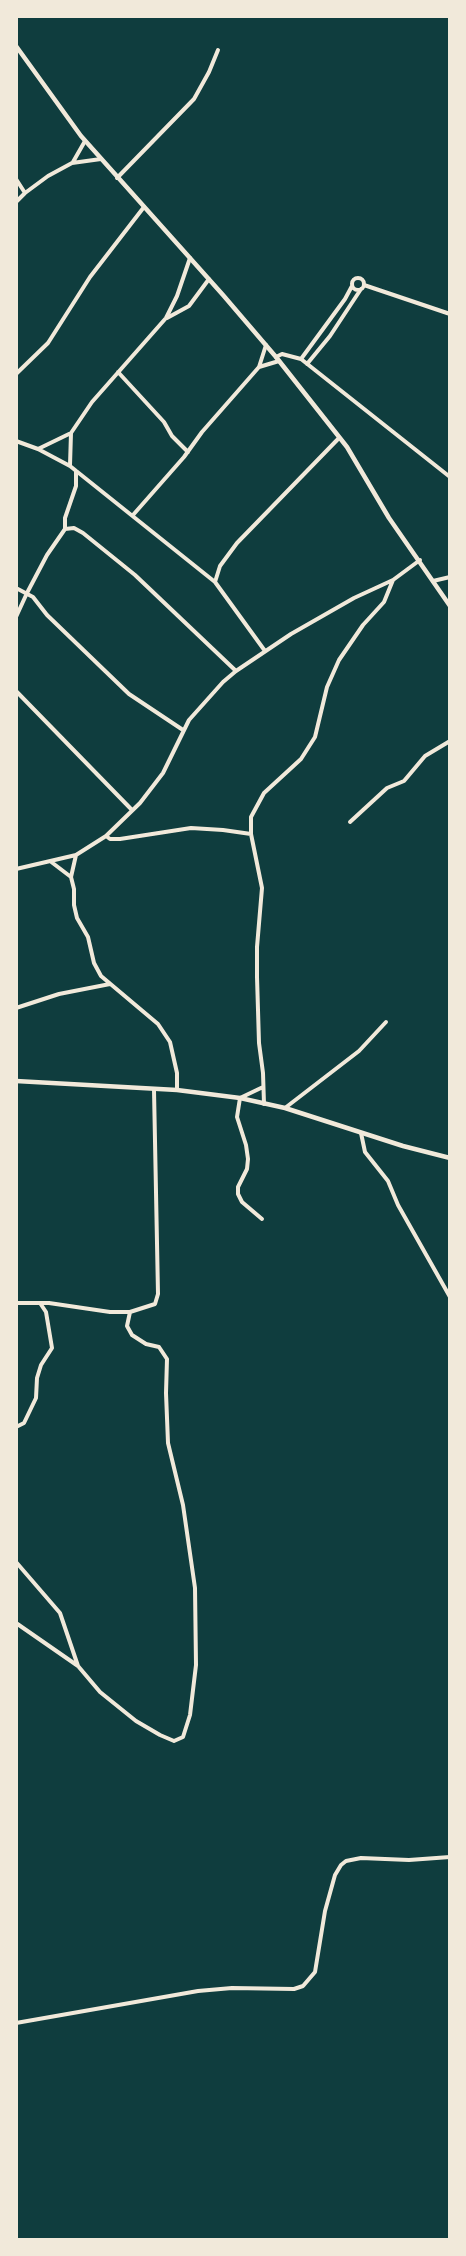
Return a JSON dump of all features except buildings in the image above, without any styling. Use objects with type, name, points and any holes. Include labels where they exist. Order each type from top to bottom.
[{"type":"main road","points":[[16,46],[86,141],[266,345],[339,438],[362,470],[389,518],[450,606]]},
{"type":"main road","points":[[16,1081],[177,1090],[240,1098],[285,1108],[361,1133],[450,1158]]},
{"type":"street","points":[[121,16],[144,16]]},
{"type":"street","points":[[117,178],[194,99],[210,72],[218,50]]},
{"type":"street","points":[[72,162],[86,141]]},
{"type":"street","points":[[16,202],[48,176],[72,162],[101,159]]},
{"type":"street","points":[[16,179],[25,193]]},
{"type":"street","points":[[16,374],[48,343],[90,277],[144,207]]},
{"type":"street","points":[[38,448],[71,433],[92,402],[166,318],[177,296],[190,258]]},
{"type":"street","points":[[166,318],[189,306],[208,279]]},
{"type":"street","points":[[301,359],[352,286],[353,280],[361,279],[362,287],[330,336],[307,364]]},
{"type":"street","points":[[352,286],[450,314]]},
{"type":"street","points":[[132,515],[259,367],[266,345]]},
{"type":"street","points":[[259,367],[277,359],[282,354],[301,359],[450,477]]},
{"type":"street","points":[[118,372],[188,452]]},
{"type":"street","points":[[70,466],[71,433]]},
{"type":"street","points":[[215,582],[220,566],[237,543],[270,512],[339,438]]},
{"type":"street","points":[[16,441],[38,448],[70,466],[215,582],[265,651]]},
{"type":"street","points":[[16,617],[47,555],[65,529],[65,518],[76,486],[76,471]]},
{"type":"street","points":[[65,529],[74,528],[83,533],[135,575],[236,671]]},
{"type":"street","points":[[16,869],[76,855],[106,836],[140,802],[163,773],[189,720],[223,682],[265,651],[345,603],[393,580],[420,560]]},
{"type":"street","points":[[434,581],[450,576]]},
{"type":"street","points":[[264,1104],[257,977],[262,888],[251,834],[251,817],[259,800],[272,784],[300,759],[315,737],[327,687],[339,660],[363,625],[384,602],[393,580]]},
{"type":"street","points":[[16,588],[27,593],[115,683],[183,730]]},
{"type":"street","points":[[16,690],[132,810]]},
{"type":"street","points":[[350,822],[387,788],[404,781],[425,756],[450,741]]},
{"type":"street","points":[[106,836],[115,839],[166,830],[201,828],[251,834]]},
{"type":"street","points":[[70,877],[76,855]]},
{"type":"street","points":[[50,861],[70,877],[74,888],[77,918],[88,937],[94,963],[101,976],[158,1024],[170,1042],[177,1073],[177,1090]]},
{"type":"street","points":[[16,1008],[59,994],[111,984]]},
{"type":"street","points":[[285,1108],[359,1051],[386,1022]]},
{"type":"street","points":[[261,1219],[242,1202],[238,1194],[238,1187],[247,1169],[248,1158],[237,1117],[240,1098],[263,1087]]},
{"type":"street","points":[[16,1302],[49,1303],[94,1311],[130,1312],[152,1307],[157,1301],[154,1090]]},
{"type":"street","points":[[361,1133],[365,1152],[388,1181],[398,1205],[450,1297]]},
{"type":"street","points":[[39,1303],[46,1312]]},
{"type":"street","points":[[16,1427],[24,1423],[36,1398],[37,1378],[41,1365],[52,1348],[46,1312],[49,1303]]},
{"type":"street","points":[[16,1623],[78,1666],[100,1692],[136,1722],[174,1741],[185,1734],[190,1715],[196,1665],[195,1588],[183,1505],[168,1443],[167,1359],[159,1347],[146,1344],[132,1335],[127,1326],[130,1312]]},
{"type":"street","points":[[16,1562],[60,1613],[78,1666]]},
{"type":"street","points":[[16,2023],[198,1991],[232,1988],[294,1989],[303,1986],[315,1972],[325,1911],[335,1875],[341,1865],[346,1861],[361,1858],[409,1860],[450,1857]]}]
